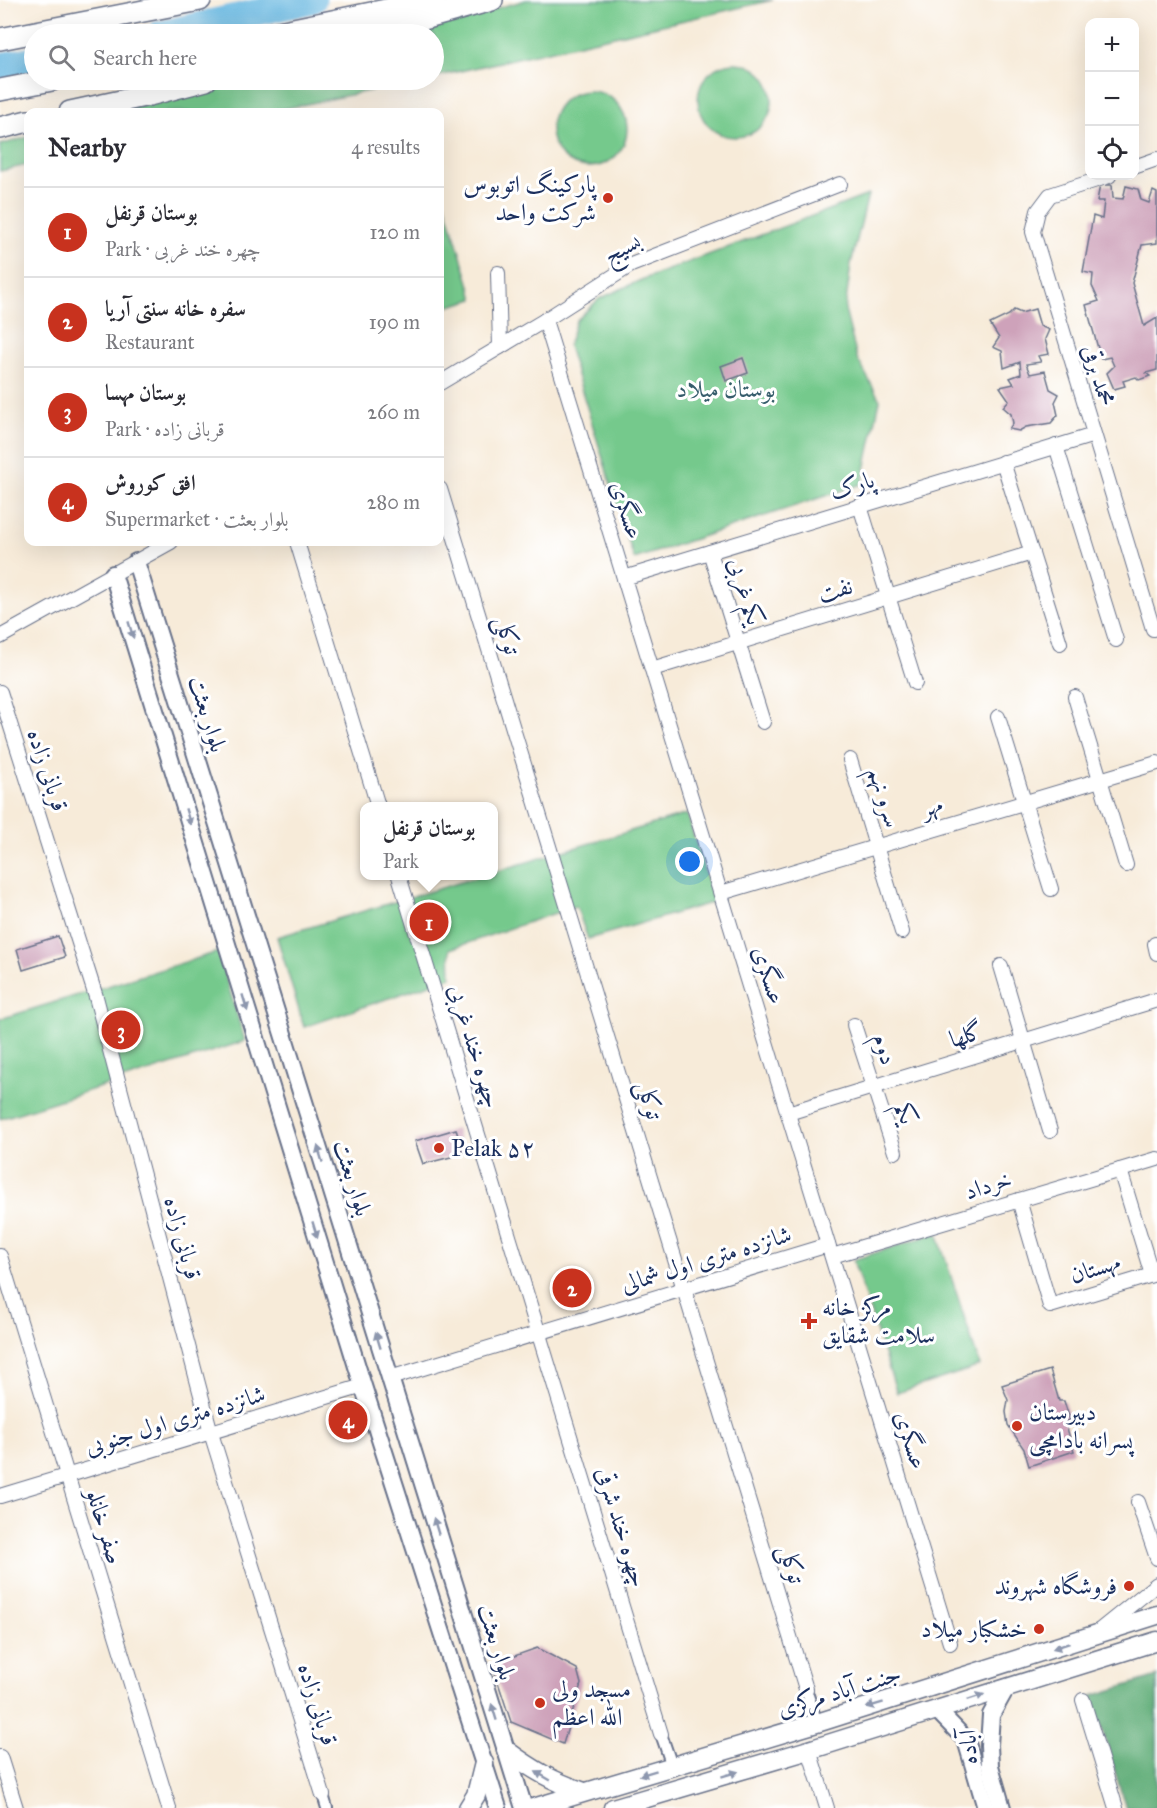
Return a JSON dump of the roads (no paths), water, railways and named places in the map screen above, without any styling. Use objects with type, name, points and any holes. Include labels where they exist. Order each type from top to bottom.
[{"type":"highway","points":[[77,24],[200,0]]},
{"type":"highway","points":[[318,24],[435,0]]},
{"type":"highway","points":[[406,24],[492,0]]},
{"type":"highway","points":[[0,39],[24,34]]},
{"type":"highway","points":[[0,90],[24,85]]},
{"type":"highway","points":[[88,108],[167,90]]},
{"type":"highway","points":[[0,128],[24,122]]},
{"type":"main road","name":"جنت آباد مرکزی","points":[[533,1808],[817,1723],[1157,1615]]},
{"type":"main road","name":"جنت آباد مرکزی","points":[[622,1807],[1157,1641]]},
{"type":"main road","points":[[506,1750],[554,1782],[584,1792]]},
{"type":"main road","points":[[468,1808],[476,1795],[484,1763]]},
{"type":"street","points":[[1139,165],[1157,159]]},
{"type":"street","name":"محمد برقی","points":[[1097,180],[1050,195],[1038,211],[1033,232],[1155,628]]},
{"type":"street","name":"بسیج","points":[[444,381],[631,265],[840,184]]},
{"type":"street","points":[[498,273],[500,346]]},
{"type":"street","name":"عسگری","points":[[545,320],[950,1643]]},
{"type":"street","name":"پارک","points":[[624,578],[1094,435]]},
{"type":"street","points":[[1056,446],[1116,640]]},
{"type":"street","points":[[1003,462],[1060,643]]},
{"type":"street","name":"توکلی","points":[[444,502],[817,1723]]},
{"type":"street","points":[[860,506],[915,683]]},
{"type":"street","points":[[0,637],[164,546]]},
{"type":"street","points":[[298,546],[376,802]]},
{"type":"street","name":"یکم غربی","points":[[710,552],[762,722]]},
{"type":"street","name":"نفت","points":[[652,669],[1032,553]]},
{"type":"street","name":"بلوار بعثت","points":[[136,562],[524,1808]]},
{"type":"street","name":"بلوار بعثت","points":[[113,574],[363,1386],[498,1808]]},
{"type":"street","name":"قربانی زاده","points":[[0,692],[96,997],[211,1433],[325,1802]]},
{"type":"street","points":[[1075,697],[1126,865]]},
{"type":"street","points":[[998,717],[1051,889]]},
{"type":"street","name":"سرو نهم","points":[[850,760],[902,932]]},
{"type":"street","name":"مهر","points":[[721,893],[1157,763]]},
{"type":"street","name":"چهره خند غربی","points":[[400,880],[539,1333]]},
{"type":"street","points":[[1001,966],[1050,1131]]},
{"type":"street","name":"گلها","points":[[788,1113],[1157,1000]]},
{"type":"street","name":"دوم","points":[[854,1025],[874,1087]]},
{"type":"street","name":"یکم","points":[[874,1087],[895,1152]]},
{"type":"street","name":"خرداد","points":[[830,1250],[1019,1200],[1157,1158]]},
{"type":"street","name":"مهستان","points":[[1019,1200],[1050,1306],[1152,1275],[1120,1170]]},
{"type":"street","name":"شانزده متری اول شمالی","points":[[390,1378],[684,1289],[830,1250]]},
{"type":"street","name":"صفر خانلو","points":[[0,1256],[169,1808]]},
{"type":"street","name":"چهره خند شرقی","points":[[539,1333],[662,1734]]},
{"type":"street","points":[[363,1386],[390,1378]]},
{"type":"street","name":"شانزده متری اول جنوبی","points":[[0,1497],[363,1386]]},
{"type":"street","points":[[1138,1502],[1157,1558]]},
{"type":"street","points":[[1093,1636],[1157,1584]]},
{"type":"street","name":"آباده","points":[[1002,1808],[990,1766],[989,1745],[992,1715],[1006,1688]]},
{"type":"street","points":[[1083,1700],[1116,1808]]},
{"type":"street","name":"آباده","points":[[937,1710],[966,1740],[986,1808]]},
{"type":"street","points":[[662,1734],[672,1766]]},
{"type":"street","points":[[969,1752],[989,1745]]},
{"type":"street","points":[[809,1750],[827,1808]]},
{"type":"street","points":[[0,1757],[16,1808]]},
{"type":"waterway","points":[[205,24],[313,0]]},
{"type":"waterway","points":[[0,66],[24,61]]},
{"type":"place","name":"پارکینگ اتوبوس شرکت واحد","points":[[608,198]]},
{"type":"place","name":"بوستان قرنفل","points":[[429,922]]},
{"type":"place","name":"بوستان مهسا","points":[[121,1030]]},
{"type":"place","name":"Pelak ۵۲","points":[[439,1148]]},
{"type":"place","name":"سفره خانه سنتی آریا","points":[[572,1288]]},
{"type":"place","name":"مرکز خانه سلامت شقایق","points":[[809,1321]]},
{"type":"place","name":"افق کوروش","points":[[348,1420]]},
{"type":"place","name":"دبیرستان پسرانه بادامچی","points":[[1017,1426]]},
{"type":"place","name":"فروشگاه شهروند","points":[[1129,1586]]},
{"type":"place","name":"خشکبار میلاد","points":[[1039,1629]]},
{"type":"place","name":"مسجد ولی الله اعظم","points":[[540,1703]]},
{"type":"park label","name":"بوستان میلاد","points":[[726,389]]}]
